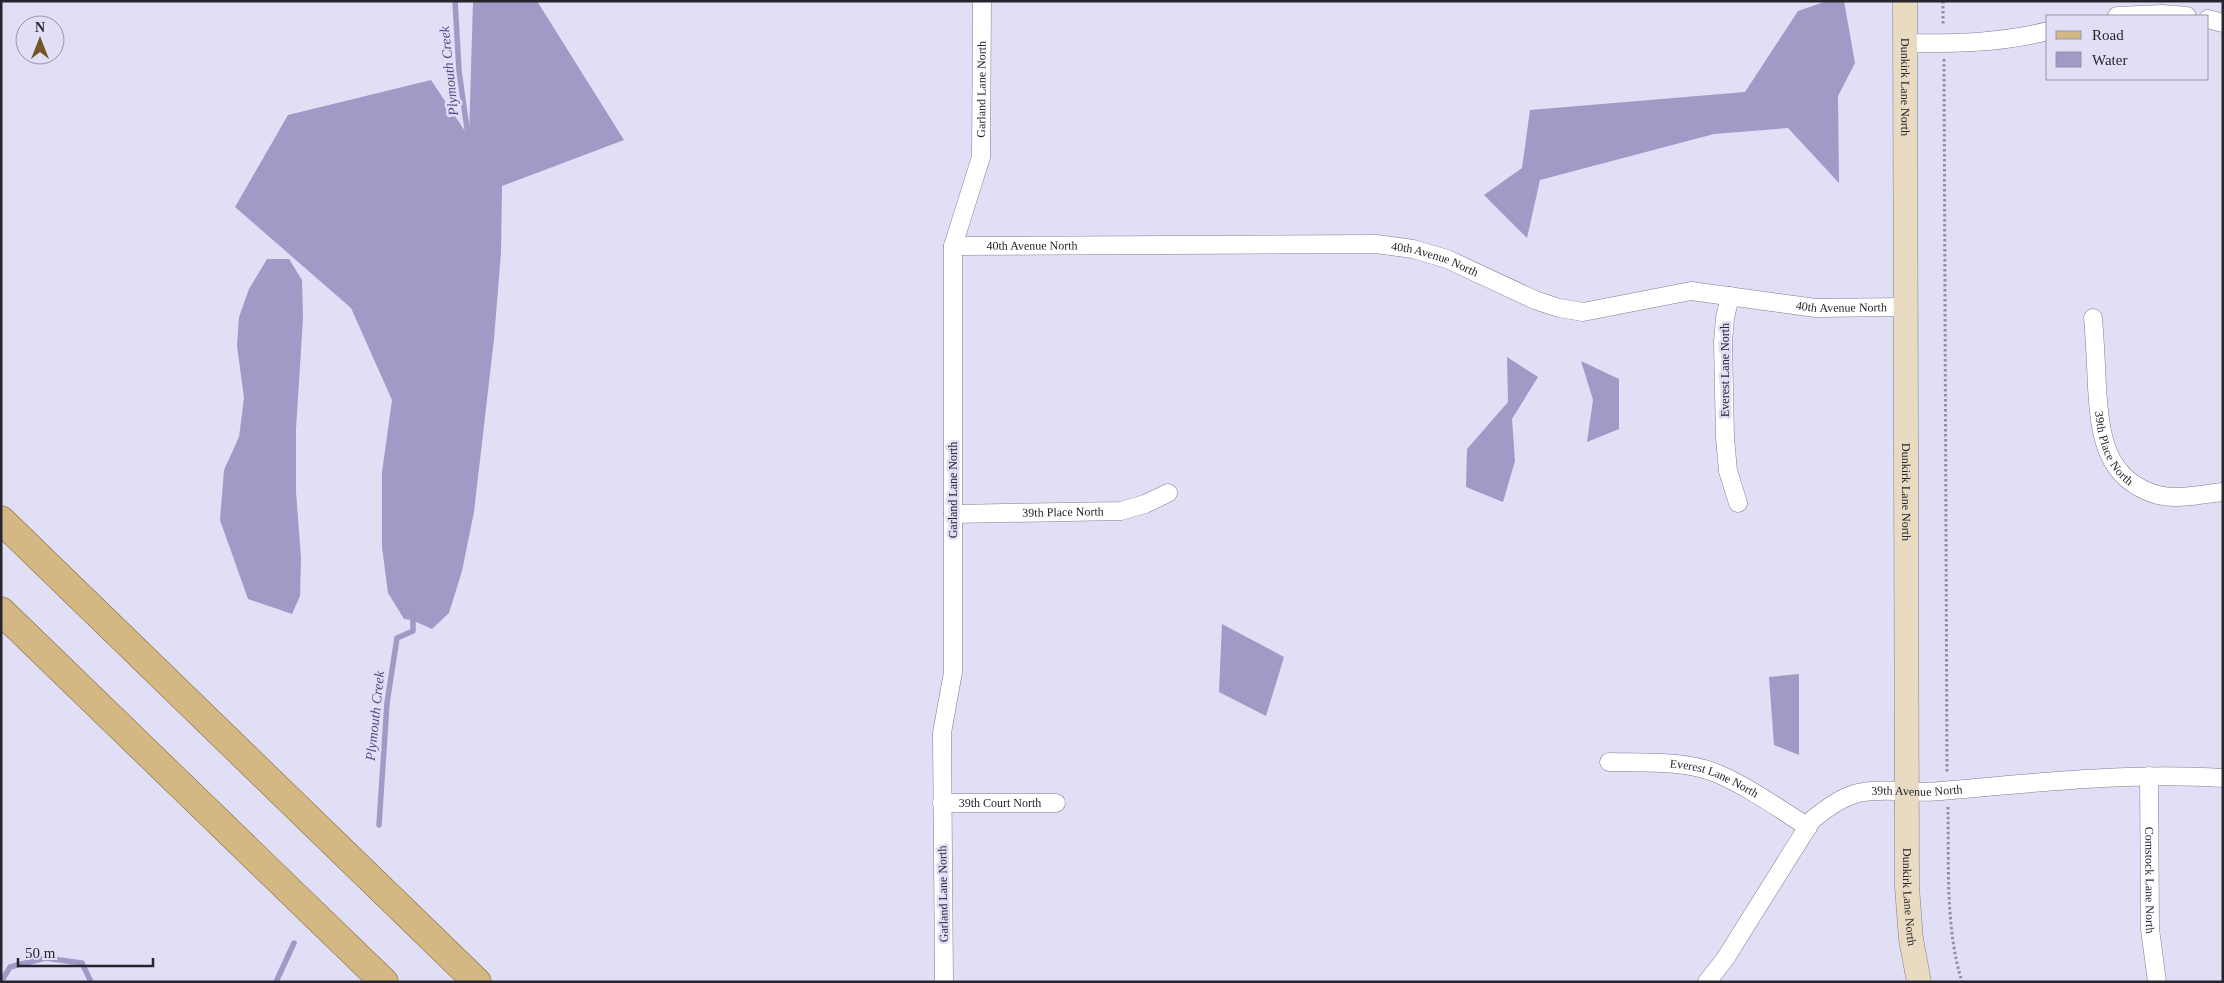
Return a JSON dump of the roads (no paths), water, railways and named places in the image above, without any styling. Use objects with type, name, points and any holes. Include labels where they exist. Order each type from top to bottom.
[{"type":"main road","points":[[1,520],[477,982]]},
{"type":"main road","points":[[1,611],[384,982]]},
{"type":"street","name":"Garland Lane North","points":[[944,982],[942,733],[954,672],[954,246],[981,157],[982,1]]},
{"type":"street","name":"Dunkirk Lane North","points":[[1905,1],[1907,887],[1912,939],[1919,982]]},
{"type":"street","points":[[2140,15],[2174,15]]},
{"type":"street","points":[[2209,19],[2223,23]]},
{"type":"street","points":[[1905,43],[1998,42],[2046,31]]},
{"type":"street","name":"40th Avenue North","points":[[954,246],[1376,244],[1413,249],[1447,259],[1535,300],[1559,308],[1584,312],[1691,291],[1790,306],[1816,308],[1905,307]]},
{"type":"street","name":"Everest Lane North","points":[[1730,296],[1725,318],[1723,342],[1725,438],[1728,471],[1738,503]]},
{"type":"street","name":"39th Place North","points":[[2094,318],[2100,427],[2106,450],[2118,471],[2136,486],[2158,495],[2181,496],[2223,492]]},
{"type":"street","name":"39th Place North","points":[[954,514],[1121,511],[1145,504],[1168,492]]},
{"type":"street","name":"Everest Lane North","points":[[1609,762],[1666,764],[1715,773],[1754,793],[1808,827]]},
{"type":"street","name":"39th Avenue North","points":[[1707,982],[1725,959],[1812,820],[1825,809],[1845,797],[1874,792],[1948,791],[2042,782],[2149,776],[2223,778]]},
{"type":"street","name":"Comstock Lane North","points":[[2149,776],[2150,929],[2157,982]]},
{"type":"street","name":"39th Court North","points":[[942,803],[1056,803]]},
{"type":"water","points":[[473,1],[537,1],[624,140],[502,186],[501,253],[494,339],[474,512],[462,571],[449,613],[432,629],[412,620],[404,619],[388,593],[382,547],[382,472],[392,400],[351,308],[235,207],[288,115],[431,80],[469,137]]},
{"type":"water","points":[[1827,1],[1844,1],[1855,63],[1838,96],[1839,183],[1788,128],[1714,134],[1540,180],[1527,238],[1484,195],[1522,168],[1530,110],[1745,92],[1798,11]]},
{"type":"water","points":[[267,259],[289,259],[302,280],[303,318],[296,429],[296,492],[301,558],[300,596],[292,614],[248,599],[220,520],[224,470],[239,437],[244,398],[237,346],[239,317],[249,289]]},
{"type":"water","points":[[1507,357],[1538,377],[1512,419],[1515,461],[1503,502],[1466,487],[1467,449],[1508,402]]},
{"type":"water","points":[[1581,361],[1619,379],[1619,429],[1587,442],[1593,400]]},
{"type":"water","points":[[1222,624],[1284,657],[1266,716],[1219,692]]},
{"type":"water","points":[[1799,674],[1799,755],[1774,745],[1769,677]]},
{"type":"waterway","name":"Plymouth Creek","points":[[455,1],[459,71],[469,143]]},
{"type":"waterway","name":"Plymouth Creek","points":[[379,825],[387,703],[397,638],[413,631],[413,614]]},
{"type":"waterway","name":"Plymouth Creek","points":[[276,982],[294,943]]},
{"type":"waterway","name":"Plymouth Creek","points":[[1,982],[10,967],[45,958],[82,963],[91,982]]}]
